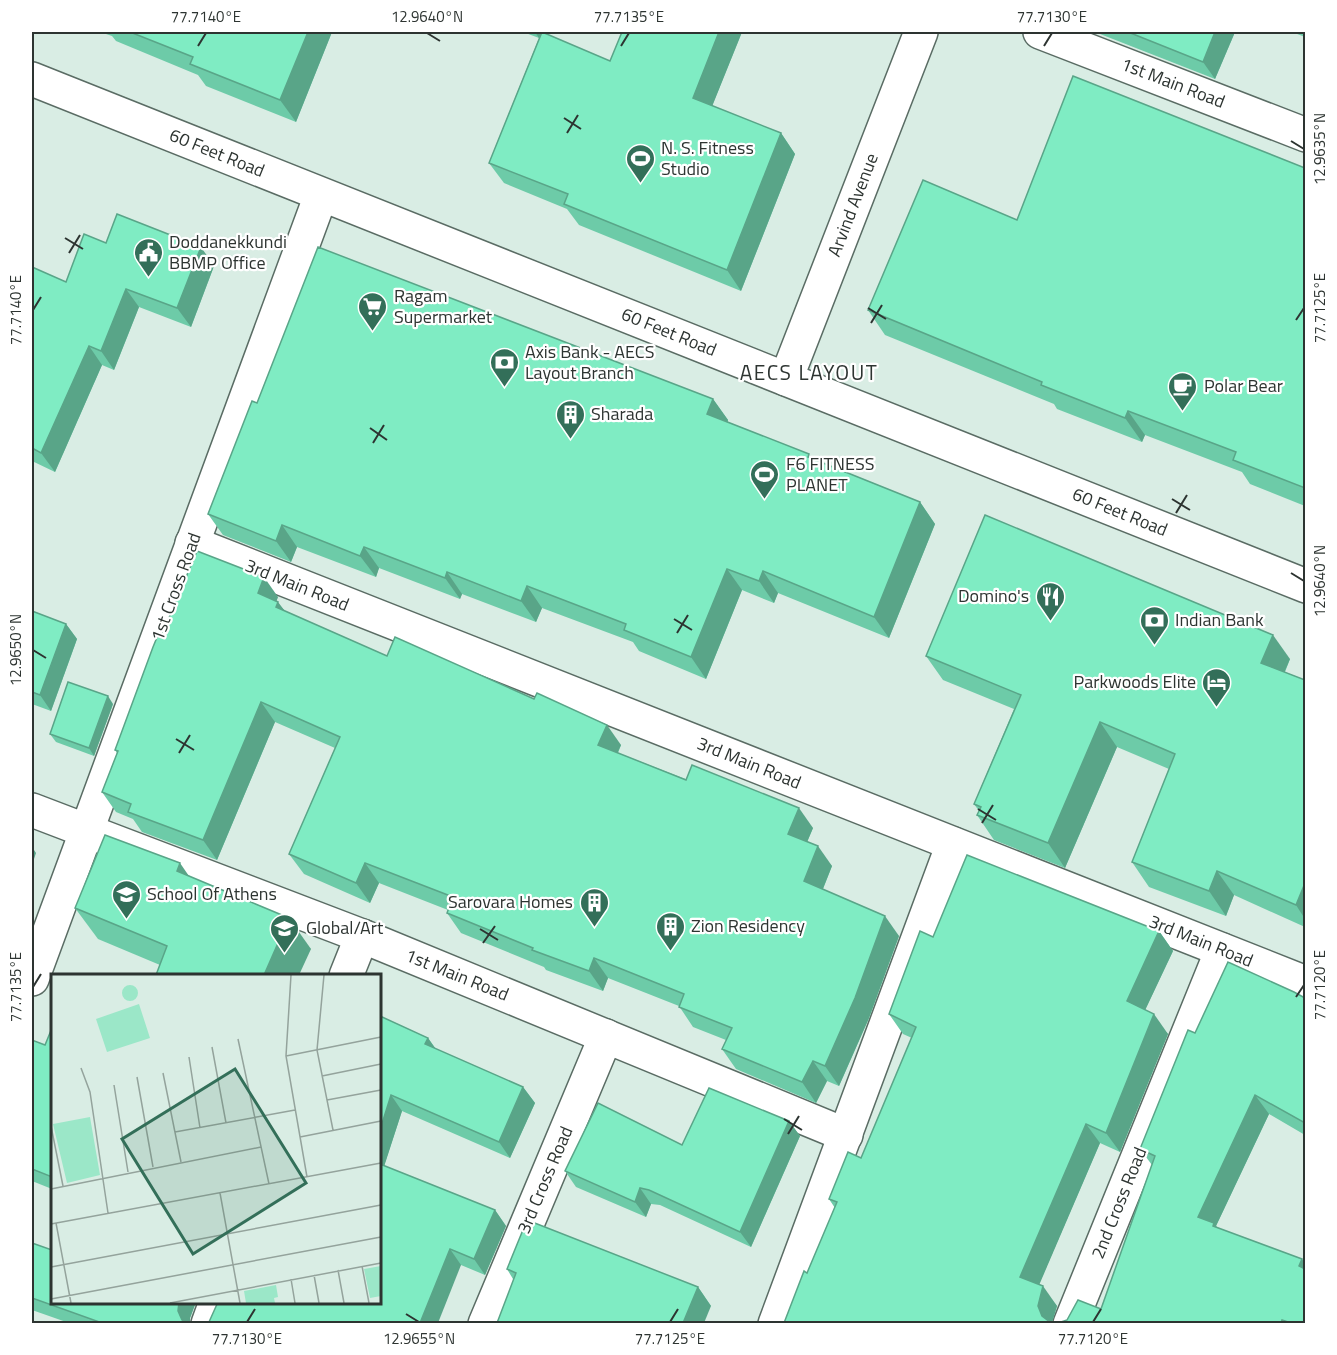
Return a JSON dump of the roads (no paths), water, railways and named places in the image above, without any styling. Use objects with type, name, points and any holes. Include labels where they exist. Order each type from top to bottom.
[{"type":"street","name":"Arvind Avenue","points":[[786,379],[921,32]]},
{"type":"street","name":"1st Main Road","points":[[1040,32],[1305,135]]},
{"type":"street","name":"60 Feet Road","points":[[32,79],[1305,586]]},
{"type":"street","name":"1st Cross Road","points":[[32,980],[321,195]]},
{"type":"street","name":"3rd Main Road","points":[[192,543],[1305,983]]},
{"type":"street","name":"1st Main Road","points":[[32,810],[362,936],[846,1135]]},
{"type":"street","points":[[776,1323],[953,844]]},
{"type":"street","points":[[346,974],[362,936]]},
{"type":"street","name":"2nd Cross Road","points":[[1070,1323],[1222,950]]},
{"type":"street","name":"3rd Cross Road","points":[[484,1323],[606,1036]]},
{"type":"street","points":[[208,1323],[215,1304]]},
{"type":"place","name":"N. S. Fitness Studio","points":[[640,184]]},
{"type":"place","name":"Doddanekkundi BBMP Office","points":[[148,278]]},
{"type":"place","name":"Ragam Supermarket","points":[[373,332]]},
{"type":"place","name":"Axis Bank - AECS Layout Branch","points":[[504,388]]},
{"type":"place","name":"Polar Bear","points":[[1183,412]]},
{"type":"place","name":"Sharada","points":[[570,440]]},
{"type":"place","name":"F6 FITNESS PLANET","points":[[765,500]]},
{"type":"place","name":"Domino's","points":[[1050,622]]},
{"type":"place","name":"Indian Bank","points":[[1154,646]]},
{"type":"place","name":"Parkwoods Elite","points":[[1217,708]]},
{"type":"place","name":"School Of Athens","points":[[126,920]]},
{"type":"place","name":"Sarovara Homes","points":[[594,928]]},
{"type":"place","name":"Zion Residency","points":[[670,952]]},
{"type":"place","name":"Global/Art","points":[[285,954]]},
{"type":"district","name":"AECS LAYOUT","points":[[809,373]]}]
